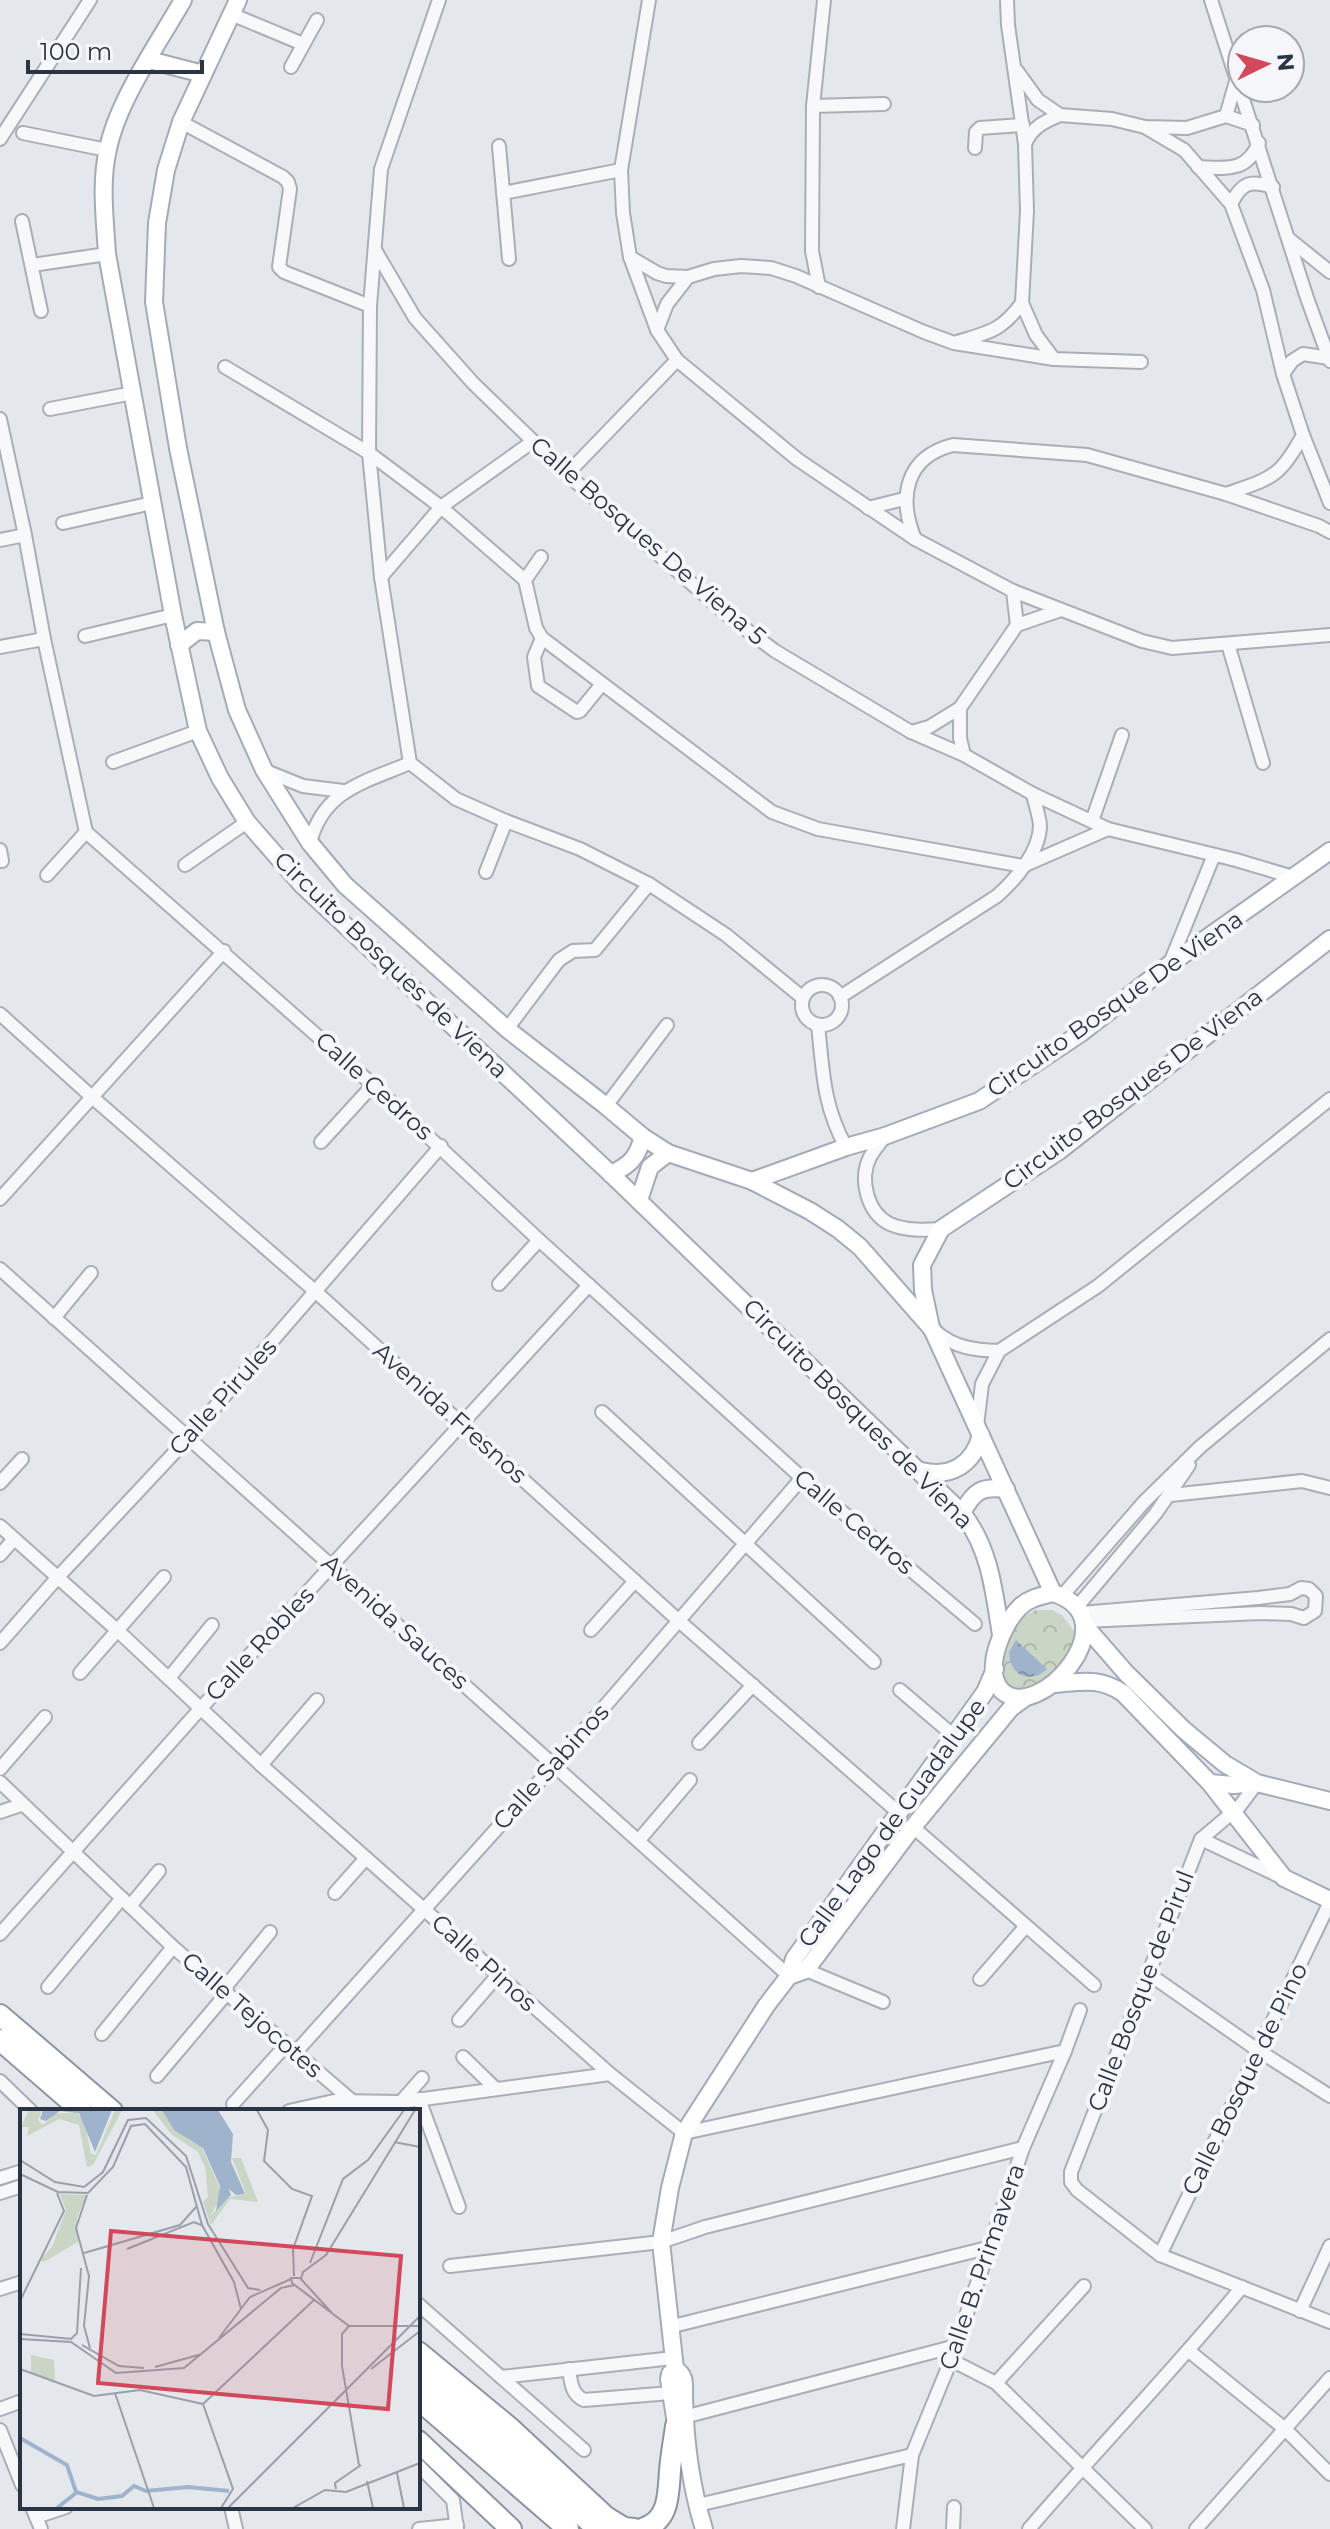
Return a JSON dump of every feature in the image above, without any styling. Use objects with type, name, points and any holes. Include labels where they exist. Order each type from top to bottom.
[{"type":"highway","points":[[0,2015],[110,2109]]},
{"type":"highway","points":[[0,2040],[80,2109]]},
{"type":"highway","points":[[420,2354],[510,2428],[606,2517],[624,2528],[634,2529]]},
{"type":"highway","points":[[420,2376],[598,2529]]},
{"type":"highway","points":[[420,2401],[568,2529]]},
{"type":"highway","points":[[642,2529],[652,2526],[663,2513],[668,2500],[680,2422]]},
{"type":"highway","points":[[420,2443],[511,2529]]},
{"type":"main road","name":"Circuito Bosques de Viena","points":[[183,0],[121,109],[107,150],[104,189],[107,254],[179,645],[198,731],[220,778],[247,822],[302,885],[639,1200],[962,1513],[977,1534],[986,1556],[1001,1635]]},
{"type":"main road","name":"Circuito Bosques de Viena","points":[[235,7],[181,122],[166,170],[157,223],[154,302],[178,448],[212,615],[237,710],[264,770],[310,843],[345,885],[507,1029],[643,1137],[668,1153],[752,1181],[810,1211],[860,1247],[932,1329],[1058,1594]]},
{"type":"main road","points":[[149,60],[203,74]]},
{"type":"main road","points":[[174,617],[195,621],[212,615]]},
{"type":"main road","points":[[179,645],[197,631],[216,632]]},
{"type":"main road","name":"Circuito Bosque De Viena","points":[[752,1181],[968,1105],[1000,1088],[1081,1033],[1170,964],[1330,851]]},
{"type":"main road","name":"Circuito Bosques De Viena","points":[[932,1329],[923,1290],[922,1265],[941,1229],[1059,1151],[1330,939]]},
{"type":"main road","points":[[611,1174],[635,1159],[643,1137]]},
{"type":"main road","points":[[639,1200],[650,1167],[668,1153]]},
{"type":"main road","points":[[921,1471],[934,1474],[960,1468],[978,1448],[979,1430]]},
{"type":"main road","points":[[962,1513],[975,1494],[985,1488],[1006,1489]]},
{"type":"main road","points":[[1330,1801],[1257,1783],[1225,1764],[1145,1692],[1082,1617],[1058,1594],[1033,1598],[1020,1607],[1001,1635],[995,1669],[1001,1690],[1012,1697],[1026,1697],[1055,1684],[1091,1681],[1107,1683],[1123,1693],[1210,1783],[1284,1878],[1330,1901]]},
{"type":"main road","points":[[1055,1684],[1079,1650],[1082,1617]]},
{"type":"main road","name":"Calle Lago de Guadalupe","points":[[694,2529],[682,2471],[680,2422],[684,2380],[674,2364],[661,2242],[684,2133],[766,2006],[789,1976],[794,1959],[985,1692],[995,1669]]},
{"type":"main road","name":"Calle Lago de Guadalupe","points":[[789,1976],[806,1970],[913,1827],[1011,1708],[1026,1697]]},
{"type":"main road","points":[[1210,1783],[1225,1764]]},
{"type":"main road","points":[[1210,1783],[1257,1783]]},
{"type":"main road","name":"Calle Lago de Guadalupe","points":[[674,2364],[669,2379],[671,2393],[704,2529]]},
{"type":"street","points":[[0,139],[90,0]]},
{"type":"street","points":[[439,0],[381,169],[370,306],[369,453],[381,577],[410,763],[456,799],[580,849],[649,884],[726,935],[803,998]]},
{"type":"street","points":[[649,0],[621,170],[623,213],[630,257],[657,330],[677,360],[797,459],[868,508],[915,539],[1013,591],[1142,641],[1172,648],[1330,635]]},
{"type":"street","points":[[819,287],[812,251],[813,106],[824,0]]},
{"type":"street","points":[[1007,0],[1025,144],[1027,211],[1022,303],[1036,335],[1054,359]]},
{"type":"street","points":[[1211,0],[1226,45]]},
{"type":"street","points":[[235,7],[303,44]]},
{"type":"street","points":[[291,67],[317,20]]},
{"type":"street","points":[[1014,65],[1038,100],[1060,115],[1112,119],[1145,127],[1187,128],[1226,116],[1253,125]]},
{"type":"street","points":[[813,106],[884,104]]},
{"type":"street","points":[[1226,116],[1229,104]]},
{"type":"street","points":[[1246,104],[1329,359],[1303,354],[1292,361],[1283,374]]},
{"type":"street","points":[[1025,144],[1037,127],[1060,115]]},
{"type":"street","points":[[181,122],[288,182],[290,189],[279,267],[284,272],[370,306]]},
{"type":"street","points":[[975,148],[976,132],[980,128],[1023,125]]},
{"type":"street","points":[[1145,127],[1184,150],[1231,204],[1263,290],[1283,374],[1303,435],[1330,503]]},
{"type":"street","points":[[1184,150],[1187,128]]},
{"type":"street","points":[[23,133],[107,150]]},
{"type":"street","points":[[1198,167],[1227,168],[1243,164],[1253,157],[1259,143]]},
{"type":"street","points":[[499,146],[509,259]]},
{"type":"street","points":[[503,193],[621,170]]},
{"type":"street","points":[[1231,204],[1238,190],[1248,184],[1257,182],[1273,187]]},
{"type":"street","points":[[22,221],[41,311]]},
{"type":"street","points":[[1289,239],[1330,272]]},
{"type":"street","name":"Calle Bosques De Viena 5","points":[[375,250],[415,318],[473,383],[567,474],[732,619],[775,651],[911,732],[964,755],[1033,794],[1108,829],[1293,877]]},
{"type":"street","points":[[796,276],[812,251]]},
{"type":"street","points":[[32,265],[107,254]]},
{"type":"street","points":[[630,257],[657,273],[688,277],[714,269],[741,266],[771,268],[954,343],[1054,359],[1141,362]]},
{"type":"street","points":[[657,330],[667,304],[688,277]]},
{"type":"street","points":[[954,343],[999,328],[1022,303]]},
{"type":"street","points":[[567,474],[677,360]]},
{"type":"street","points":[[225,367],[369,453],[441,507],[525,580],[536,628],[542,638],[761,805],[818,829],[1023,866],[1108,829]]},
{"type":"street","points":[[50,409],[133,393]]},
{"type":"street","points":[[0,419],[86,832],[47,875]]},
{"type":"street","points":[[1226,494],[1272,478],[1290,458],[1303,435]]},
{"type":"street","points":[[381,577],[441,507],[532,442]]},
{"type":"street","points":[[915,539],[907,521],[904,499],[909,480],[920,463],[937,449],[953,445],[1087,455],[1226,494],[1330,532]]},
{"type":"street","points":[[868,508],[904,499]]},
{"type":"street","points":[[63,523],[152,503]]},
{"type":"street","points":[[0,540],[25,535]]},
{"type":"street","points":[[525,580],[541,557]]},
{"type":"street","points":[[1013,591],[1017,625]]},
{"type":"street","points":[[911,732],[929,727],[960,708],[1017,625],[1061,610]]},
{"type":"street","points":[[85,636],[174,617]]},
{"type":"street","points":[[542,638],[534,657],[538,686],[577,712],[602,684]]},
{"type":"street","points":[[0,647],[44,639]]},
{"type":"street","points":[[1228,644],[1263,763]]},
{"type":"street","points":[[960,708],[960,738],[964,755]]},
{"type":"street","points":[[113,762],[198,731]]},
{"type":"street","points":[[1092,821],[1122,735]]},
{"type":"street","points":[[310,843],[319,816],[343,791],[410,763]]},
{"type":"street","points":[[264,770],[303,786],[343,791]]},
{"type":"street","points":[[840,997],[1010,885],[1038,840],[1040,828],[1033,794]]},
{"type":"street","points":[[486,872],[506,821]]},
{"type":"street","points":[[185,865],[247,822]]},
{"type":"street","name":"Calle Cedros","points":[[86,832],[441,1146],[539,1240],[802,1478],[975,1624]]},
{"type":"street","points":[[1170,964],[1214,855]]},
{"type":"street","points":[[507,1029],[559,960],[573,951],[595,950],[649,884]]},
{"type":"street","points":[[0,1199],[224,951]]},
{"type":"street","points":[[821,985],[832,988],[840,997],[840,1014],[827,1025],[810,1022],[804,1015],[803,998],[810,989],[821,985]]},
{"type":"street","name":"Avenida Fresnos","points":[[0,1014],[316,1292],[679,1621],[899,1813]]},
{"type":"street","points":[[606,1106],[667,1025]]},
{"type":"street","points":[[818,1025],[826,1099],[833,1125],[846,1147]]},
{"type":"street","points":[[321,1142],[373,1085]]},
{"type":"street","points":[[979,1430],[982,1384],[999,1351],[1098,1286],[1330,1099]]},
{"type":"street","points":[[885,1136],[869,1158],[864,1180],[868,1198],[878,1214],[889,1223],[915,1230],[941,1229]]},
{"type":"street","name":"Calle Pirules","points":[[0,1643],[189,1437],[441,1146]]},
{"type":"street","points":[[499,1284],[539,1240]]},
{"type":"street","name":"Avenida Sauces","points":[[1,1272],[789,1976]]},
{"type":"street","points":[[54,1318],[91,1273]]},
{"type":"street","name":"Calle Robles","points":[[0,1934],[201,1708],[589,1285]]},
{"type":"street","points":[[932,1329],[946,1341],[963,1348],[999,1351]]},
{"type":"street","points":[[1058,1594],[1200,1447],[1324,1352],[1330,1339]]},
{"type":"street","points":[[602,1412],[874,1662]]},
{"type":"street","points":[[1082,1617],[1171,1495],[1200,1447]]},
{"type":"street","points":[[0,1483],[22,1459]]},
{"type":"street","name":"Calle Sabinos","points":[[233,2104],[291,2049],[424,1909],[554,1765],[802,1478]]},
{"type":"street","points":[[1171,1495],[1302,1481],[1330,1488]]},
{"type":"street","points":[[1144,1502],[1156,1513]]},
{"type":"street","name":"Calle Pinos","points":[[0,1526],[261,1765],[610,2074],[684,2133]]},
{"type":"street","points":[[0,1555],[14,1539]]},
{"type":"street","points":[[80,1673],[164,1577]]},
{"type":"street","points":[[591,1630],[635,1581]]},
{"type":"street","points":[[1301,1588],[1309,1589],[1316,1596],[1315,1611],[1304,1618],[1291,1614],[1260,1613],[1082,1617],[1290,1594],[1301,1588]]},
{"type":"street","points":[[1258,1598],[1260,1613]]},
{"type":"street","points":[[1316,1605],[1330,1608]]},
{"type":"street","points":[[169,1678],[212,1625]]},
{"type":"street","points":[[699,1743],[753,1685]]},
{"type":"street","points":[[900,1690],[954,1736]]},
{"type":"street","points":[[261,1765],[317,1700]]},
{"type":"street","points":[[0,1769],[45,1717]]},
{"type":"street","points":[[639,1840],[690,1780]]},
{"type":"street","name":"Calle Tejocotes","points":[[0,1782],[173,1947],[351,2100]]},
{"type":"street","name":"Calle Bosque de Pirul","points":[[1160,2255],[1077,2190],[1071,2182],[1071,2172],[1201,1839],[1248,1798],[1257,1783]]},
{"type":"street","points":[[0,1812],[21,1805]]},
{"type":"street","points":[[913,1827],[1094,1985]]},
{"type":"street","points":[[1201,1839],[1284,1878]]},
{"type":"street","points":[[335,1893],[366,1858]]},
{"type":"street","points":[[48,1987],[126,1902],[159,1871]]},
{"type":"street","name":"Calle Bosque de Pino","points":[[1160,2255],[1330,1901]]},
{"type":"street","points":[[980,1979],[1026,1926]]},
{"type":"street","points":[[157,2076],[270,1932]]},
{"type":"street","points":[[102,2034],[173,1947]]},
{"type":"street","points":[[806,1970],[883,2002]]},
{"type":"street","points":[[1149,1974],[1330,2096]]},
{"type":"street","points":[[459,2020],[498,1975]]},
{"type":"street","name":"Calle B. Primavera","points":[[903,2529],[912,2455],[951,2360],[1023,2148],[1080,2010]]},
{"type":"street","points":[[684,2133],[1065,2051]]},
{"type":"street","points":[[463,2057],[496,2089]]},
{"type":"street","points":[[298,2109],[334,2101],[401,2102],[610,2074]]},
{"type":"street","points":[[401,2102],[422,2078]]},
{"type":"street","points":[[0,2081],[29,2109]]},
{"type":"street","points":[[419,2099],[459,2207]]},
{"type":"street","points":[[450,2266],[661,2242],[705,2227],[1023,2148]]},
{"type":"street","points":[[0,2178],[20,2172]]},
{"type":"street","points":[[0,2193],[20,2187]]},
{"type":"street","points":[[1300,2311],[1330,2246]]},
{"type":"street","points":[[669,2327],[991,2247]]},
{"type":"street","points":[[1160,2255],[1330,2322]]},
{"type":"street","points":[[0,2289],[20,2283]]},
{"type":"street","points":[[996,2383],[1084,2286]]},
{"type":"street","points":[[1029,2529],[1081,2467],[1189,2351],[1242,2287]]},
{"type":"street","points":[[420,2306],[584,2450]]},
{"type":"street","points":[[680,2422],[956,2346]]},
{"type":"street","points":[[1189,2351],[1285,2429],[1330,2474]]},
{"type":"street","points":[[951,2360],[996,2383],[1145,2529]]},
{"type":"street","points":[[501,2377],[569,2369],[674,2364]]},
{"type":"street","points":[[569,2369],[573,2389],[577,2397],[584,2400],[671,2393]]},
{"type":"street","points":[[1196,2529],[1330,2378]]},
{"type":"street","points":[[0,2409],[20,2402]]},
{"type":"street","points":[[0,2430],[6,2463],[20,2482]]},
{"type":"street","points":[[698,2505],[912,2455]]},
{"type":"street","points":[[419,2529],[457,2527],[453,2500],[420,2467]]},
{"type":"street","points":[[953,2529],[954,2507]]},
{"type":"street","points":[[36,2518],[61,2509]]},
{"type":"street","points":[[231,2509],[236,2529]]},
{"type":"green space","points":[[1036,1610],[1052,1610],[1062,1615],[1074,1631],[1074,1640],[1066,1661],[1035,1689],[1008,1690],[998,1666],[1004,1648],[1020,1620]]},
{"type":"water","points":[[1016,1640],[1047,1669],[1028,1677],[1017,1672],[1009,1652]]}]
